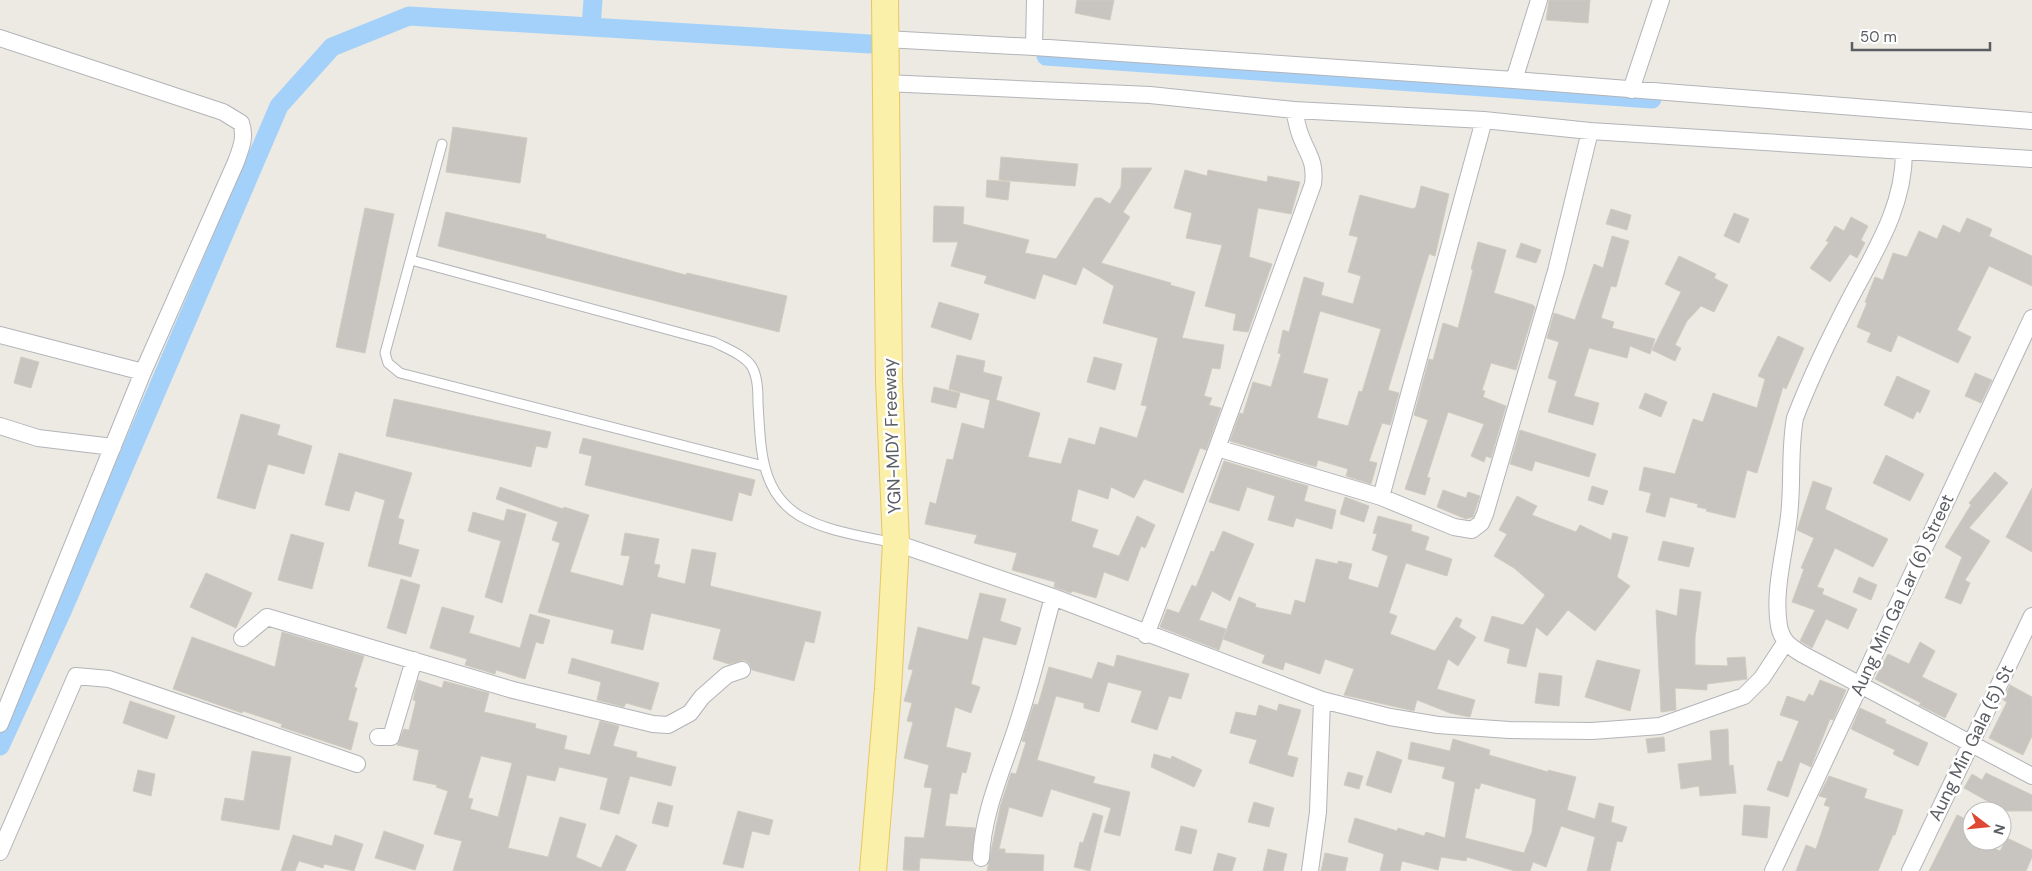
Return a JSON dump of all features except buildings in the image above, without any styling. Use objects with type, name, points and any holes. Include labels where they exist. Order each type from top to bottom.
[{"type":"main road","name":"YGN-MDY Freeway","points":[[873,871],[888,689],[896,543],[889,381],[885,0]]},
{"type":"street","points":[[1034,47],[1035,0]]},
{"type":"street","points":[[1514,80],[1539,0]]},
{"type":"street","points":[[1631,90],[1661,0]]},
{"type":"street","points":[[0,38],[223,112],[241,123],[243,142],[236,162],[143,372],[0,724]]},
{"type":"street","points":[[885,40],[1034,47],[1514,80],[2032,121]]},
{"type":"street","points":[[885,83],[1150,96],[1294,110],[1484,120],[1590,131],[2032,159]]},
{"type":"street","points":[[1146,634],[1217,448],[1242,374],[1313,184],[1314,170],[1312,159],[1300,134],[1294,110]]},
{"type":"street","points":[[1381,497],[1484,120]]},
{"type":"street","points":[[1217,448],[1381,497],[1460,528],[1472,530],[1481,523],[1556,271],[1590,131]]},
{"type":"street","points":[[1904,152],[1904,170],[1898,200],[1884,237],[1852,295],[1795,418],[1791,440],[1789,514],[1777,606],[1780,626],[1785,643],[1802,654],[2032,776]]},
{"type":"street","name":"Aung Min Ga Lar (6) Street","points":[[1773,871],[2032,318]]},
{"type":"street","points":[[0,335],[143,372]]},
{"type":"street","points":[[0,426],[38,438],[113,447]]},
{"type":"street","points":[[896,543],[1053,597],[1322,700],[1428,723],[1509,730],[1592,731],[1660,726],[1744,696],[1762,678],[1785,643]]},
{"type":"street","points":[[981,858],[982,836],[987,815],[1020,718],[1053,597]]},
{"type":"street","name":"Aung Min Gala (5) St","points":[[1910,871],[2032,616]]},
{"type":"street","points":[[242,638],[267,617],[513,690],[653,724],[668,725],[690,713],[702,697],[726,675],[742,670]]},
{"type":"street","points":[[378,737],[391,737],[414,660]]},
{"type":"street","points":[[0,852],[76,676],[109,679],[356,764]]},
{"type":"street","points":[[1310,871],[1318,812],[1322,700]]},
{"type":"lane","points":[[442,144],[385,353],[388,363],[400,373],[763,466]]},
{"type":"lane","points":[[410,260],[714,342],[738,355],[751,366],[757,384],[763,466],[770,483],[783,501],[798,515],[818,525],[896,543]]},
{"type":"waterway","points":[[591,27],[593,0]]},
{"type":"waterway","points":[[0,746],[63,609],[279,106],[332,47],[409,16],[870,44]]},
{"type":"waterway","points":[[1046,56],[1652,99]]}]
